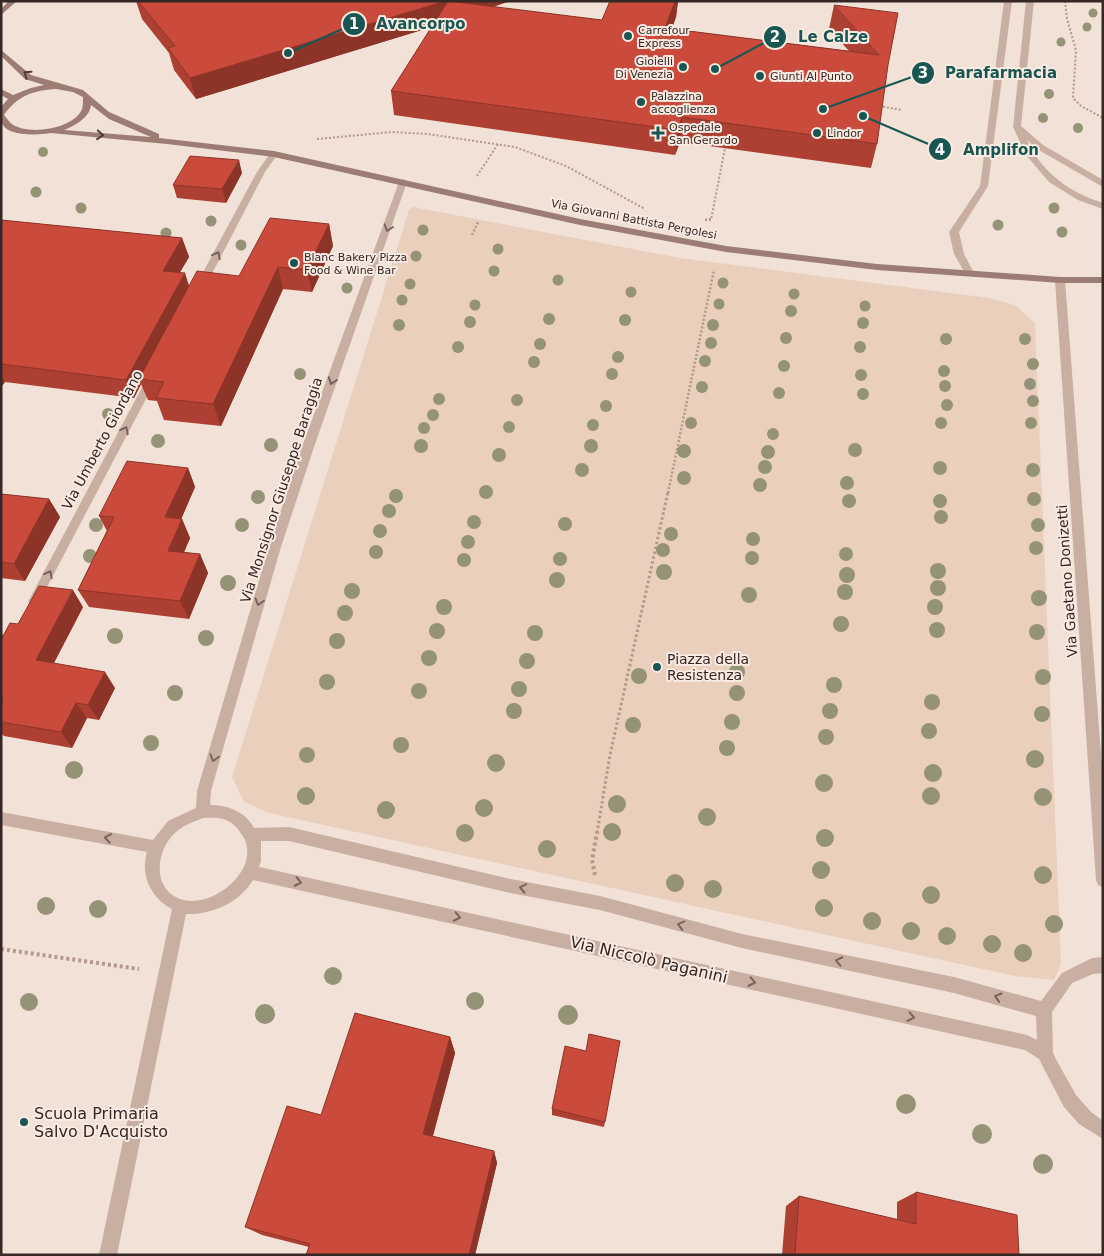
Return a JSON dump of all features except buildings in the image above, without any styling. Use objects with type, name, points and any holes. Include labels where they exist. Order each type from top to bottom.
[{"type":"street","points":[[1,13],[13,1]]},
{"type":"street","points":[[969,273],[959,254],[954,232],[984,186],[1008,1]]},
{"type":"street","points":[[1030,1],[1016,127],[1030,155],[1061,188],[1087,202],[1103,206]]},
{"type":"street","name":"Via Giovanni Battista Pergolesi","points":[[1,52],[28,77],[57,87],[75,90],[106,114],[167,140]]},
{"type":"street","points":[[11,129],[3,123],[1,115],[5,106],[14,99],[34,90],[57,87]]},
{"type":"street","points":[[1,91],[14,99]]},
{"type":"street","points":[[1,128],[22,132],[51,131],[72,123],[86,112],[89,105],[87,98]]},
{"type":"street","points":[[1,101],[14,99]]},
{"type":"street","points":[[1016,127],[1040,147],[1103,184]]},
{"type":"street","name":"Via Giovanni Battista Pergolesi","points":[[51,131],[167,140],[274,154],[580,222],[674,240],[804,259],[877,267],[1060,280],[1103,280]]},
{"type":"street","points":[[196,295],[261,172],[274,154]]},
{"type":"street","name":"Via Monsignor Giuseppe Baraggia","points":[[203,812],[204,791],[274,550],[308,446],[404,182]]},
{"type":"street","name":"Via Gaetano Donizetti","points":[[1060,280],[1103,880]]},
{"type":"street","name":"Via Umberto Giordano","points":[[29,610],[159,365]]},
{"type":"street","points":[[203,812],[226,813],[240,820],[252,835],[255,856],[250,872],[233,894],[210,905],[198,908],[171,903],[159,892],[152,878],[151,863],[156,847],[170,828],[186,818],[203,812]]},
{"type":"street","points":[[1,818],[156,847]]},
{"type":"street","points":[[252,835],[289,834],[506,885],[600,903],[742,941],[954,985],[1044,1010]]},
{"type":"street","name":"Via Niccolò Paganini","points":[[250,872],[1027,1043],[1045,1053]]},
{"type":"street","points":[[108,1255],[180,906]]},
{"type":"street","points":[[1103,965],[1092,966],[1067,978],[1044,1010],[1045,1053],[1052,1069],[1070,1101],[1085,1118],[1103,1131]]},
{"type":"path","points":[[1065,1],[1067,19],[1076,50],[1073,98],[1081,106],[1103,118]]},
{"type":"path","points":[[880,106],[902,110]]},
{"type":"path","points":[[315,139],[392,132],[428,134],[516,147],[566,166],[649,210]]},
{"type":"path","points":[[474,179],[498,144]]},
{"type":"path","points":[[702,220],[711,220],[725,148]]},
{"type":"path","points":[[472,235],[478,222]]},
{"type":"path","points":[[600,903],[592,860],[608,765],[667,498],[714,266]]},
{"type":"path","points":[[1,949],[167,974]]},
{"type":"shaded area","name":"Piazza della Resistenza","points":[[413,207],[680,258],[989,298],[1015,305],[1035,323],[1061,964],[1054,980],[1015,976],[269,813],[244,802],[232,777],[409,210]]},
{"type":"place","name":"Carrefour Express","points":[[628,36]]},
{"type":"place","name":"Avancorpo","points":[[288,53]]},
{"type":"place","name":"Gioielli Di Venezia","points":[[683,67]]},
{"type":"place","name":"Le Calze","points":[[715,69]]},
{"type":"place","name":"Giunti Al Punto","points":[[760,76]]},
{"type":"place","name":"Palazzina accoglienza","points":[[641,102]]},
{"type":"place","name":"Parafarmacia","points":[[823,109]]},
{"type":"place","name":"Amplifon","points":[[863,116]]},
{"type":"place","name":"Ospedale San Gerardo","points":[[658,133]]},
{"type":"place","name":"Lindor","points":[[817,133]]},
{"type":"place","name":"Blanc Bakery Pizza Food & Wine Bar","points":[[294,263]]},
{"type":"place","name":"Piazza della Resistenza","points":[[657,667]]},
{"type":"place","name":"Scuola Primaria Salvo D'Acquisto","points":[[24,1122]]}]
